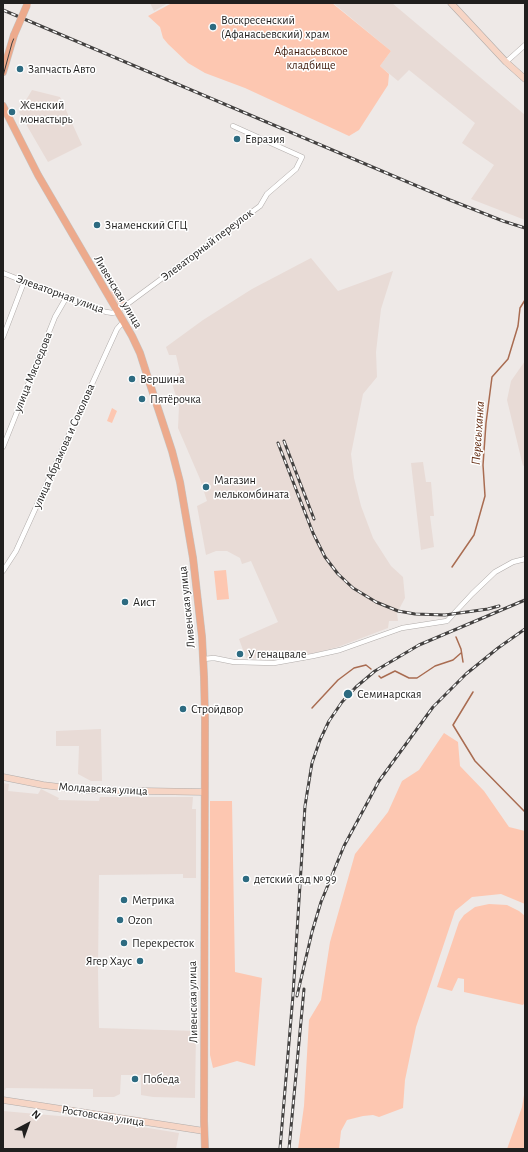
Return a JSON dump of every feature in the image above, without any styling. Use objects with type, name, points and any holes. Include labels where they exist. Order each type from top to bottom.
[{"type":"main road","points":[[4,67],[14,35],[27,4]]},
{"type":"main road","name":"Ливенская улица","points":[[3,106],[38,175],[103,290],[124,321],[132,336],[142,360],[172,451],[180,482],[193,558],[203,659],[205,719],[205,1149]]},
{"type":"street","points":[[451,3],[506,62],[525,79]]},
{"type":"street","points":[[506,62],[525,45]]},
{"type":"street","name":"Элеваторный переулок","points":[[117,311],[260,206],[267,194],[296,169],[302,157],[233,126]]},
{"type":"street","name":"Элеваторная улица","points":[[3,273],[106,312],[112,313],[117,311]]},
{"type":"street","points":[[3,337],[24,282]]},
{"type":"street","name":"улица Мясоедова","points":[[3,447],[55,317],[66,298]]},
{"type":"street","name":"улица Абрамова и Соколова","points":[[3,571],[16,551],[117,329],[124,321]]},
{"type":"street","points":[[203,659],[214,658],[234,662],[274,663],[340,650],[402,628],[447,621],[495,572],[514,562],[525,559]]},
{"type":"street","name":"Молдавская улица","points":[[3,777],[42,785],[84,790],[204,792]]},
{"type":"street","name":"Ростовская улица","points":[[3,1100],[204,1131]]},
{"type":"shaded area","points":[[150,3],[168,3],[154,11]]},
{"type":"shaded area","points":[[333,3],[392,3],[525,115],[525,220],[471,199],[494,165],[462,143],[475,123],[409,70],[398,81],[380,66],[391,51]]},
{"type":"shaded area","points":[[32,90],[60,97],[82,145],[48,162],[19,112]]},
{"type":"shaded area","points":[[311,258],[338,291],[393,271],[381,309],[376,352],[377,377],[363,394],[351,454],[354,478],[361,506],[373,538],[391,566],[403,577],[405,598],[397,613],[398,621],[389,621],[388,628],[338,647],[315,653],[283,658],[246,658],[239,639],[278,622],[251,561],[242,564],[240,558],[227,551],[216,551],[206,555],[197,506],[207,501],[200,479],[178,428],[179,406],[171,380],[180,372],[176,355],[169,355],[166,347],[203,320],[252,289]]},
{"type":"shaded area","points":[[525,361],[525,465],[523,466],[507,400],[511,381]]},
{"type":"shaded area","points":[[423,462],[426,482],[431,482],[434,516],[430,516],[434,547],[421,550],[411,463]]},
{"type":"shaded area","points":[[101,729],[102,781],[91,781],[78,774],[79,746],[56,746],[56,731]]},
{"type":"shaded area","points":[[3,783],[9,784],[8,791],[38,794],[41,789],[59,798],[58,800],[99,801],[100,797],[193,797],[192,809],[196,809],[196,878],[183,878],[183,874],[99,875],[98,971],[99,1028],[196,1031],[195,1098],[153,1097],[141,1095],[141,1075],[121,1075],[120,1094],[114,1097],[93,1097],[93,1089],[6,1088],[3,1090]]},
{"type":"shaded area","points":[[3,1111],[93,1119],[179,1133],[176,1149],[3,1149]]},
{"type":"green space","name":"Афанасьевское кладбище","points":[[172,3],[332,3],[391,51],[380,66],[389,74],[388,85],[359,130],[349,136],[245,88],[205,73],[188,63],[168,44],[163,38],[160,27],[148,16]]},
{"type":"green space","points":[[115,289],[126,299],[124,303],[119,304],[110,291]]},
{"type":"green space","points":[[112,408],[117,411],[112,423],[107,421]]},
{"type":"green space","points":[[226,570],[229,599],[217,600],[214,571]]},
{"type":"green space","points":[[444,733],[458,742],[460,766],[484,791],[509,827],[525,831],[525,904],[501,894],[472,897],[455,911],[416,1027],[405,1080],[403,1108],[379,1117],[373,1115],[347,1120],[341,1131],[339,1149],[298,1149],[304,1106],[309,1020],[321,1000],[330,942],[355,854],[388,812],[402,781],[419,770]]},
{"type":"green space","points":[[210,801],[232,801],[235,972],[262,978],[255,1066],[237,1061],[213,1068],[210,1055]]},
{"type":"green space","points":[[489,904],[507,905],[525,916],[525,1002],[523,1005],[464,992],[464,979],[458,978],[452,991],[437,987],[459,922],[464,915],[475,907]]},
{"type":"green space","points":[[525,1089],[525,1149],[507,1149],[522,1107]]},
{"type":"waterway","name":"Пересыханка","points":[[452,567],[474,535],[485,496],[483,465],[486,423],[492,377],[508,359],[518,326],[520,308],[525,300]]},
{"type":"waterway","points":[[456,637],[461,649],[463,662]]},
{"type":"waterway","points":[[379,676],[381,678],[395,671],[409,678],[417,678],[435,666],[453,660],[461,653]]},
{"type":"waterway","points":[[312,708],[338,680],[354,668],[366,665],[371,669]]},
{"type":"waterway","name":"Пересыханка","points":[[473,692],[453,725],[475,761],[525,812]]},
{"type":"tram line","points":[[3,76],[12,43],[28,3]]},
{"type":"railway","points":[[3,10],[450,200],[525,228]]},
{"type":"railway","points":[[284,441],[314,519]]},
{"type":"railway","points":[[278,443],[313,533],[325,557],[338,574],[353,588],[376,602],[398,611],[415,614],[445,615],[499,606]]},
{"type":"railway","points":[[280,1149],[293,995],[305,806],[312,763],[320,740],[329,721],[342,702],[356,687],[375,671],[419,645],[525,600]]},
{"type":"railway","points":[[297,996],[312,932],[321,902],[344,846],[379,781],[433,707],[466,674],[498,648],[525,629]]},
{"type":"railway","points":[[289,1149],[304,989]]},
{"type":"place","name":"Воскресенский (Афанасьевский) храм","points":[[213,27]]},
{"type":"place","name":"Запчасть Авто","points":[[20,69]]},
{"type":"place","name":"Женский монастырь","points":[[12,112]]},
{"type":"place","name":"Евразия","points":[[237,139]]},
{"type":"place","name":"Знаменский СГЦ","points":[[97,225]]},
{"type":"place","name":"Вершина","points":[[132,379]]},
{"type":"place","name":"Пятёрочка","points":[[142,399]]},
{"type":"place","name":"Магазин мелькомбината","points":[[206,487]]},
{"type":"place","name":"Аист","points":[[125,602]]},
{"type":"place","name":"У генацвале","points":[[240,654]]},
{"type":"place","name":"Семинарская","points":[[348,694]]},
{"type":"place","name":"Стройдвор","points":[[183,709]]},
{"type":"place","name":"детский сад № 99","points":[[246,879]]},
{"type":"place","name":"Метрика","points":[[124,900]]},
{"type":"place","name":"Ozon","points":[[120,920]]},
{"type":"place","name":"Перекресток","points":[[124,943]]},
{"type":"place","name":"Ягер Хаус","points":[[140,961]]},
{"type":"place","name":"Победа","points":[[135,1079]]}]
